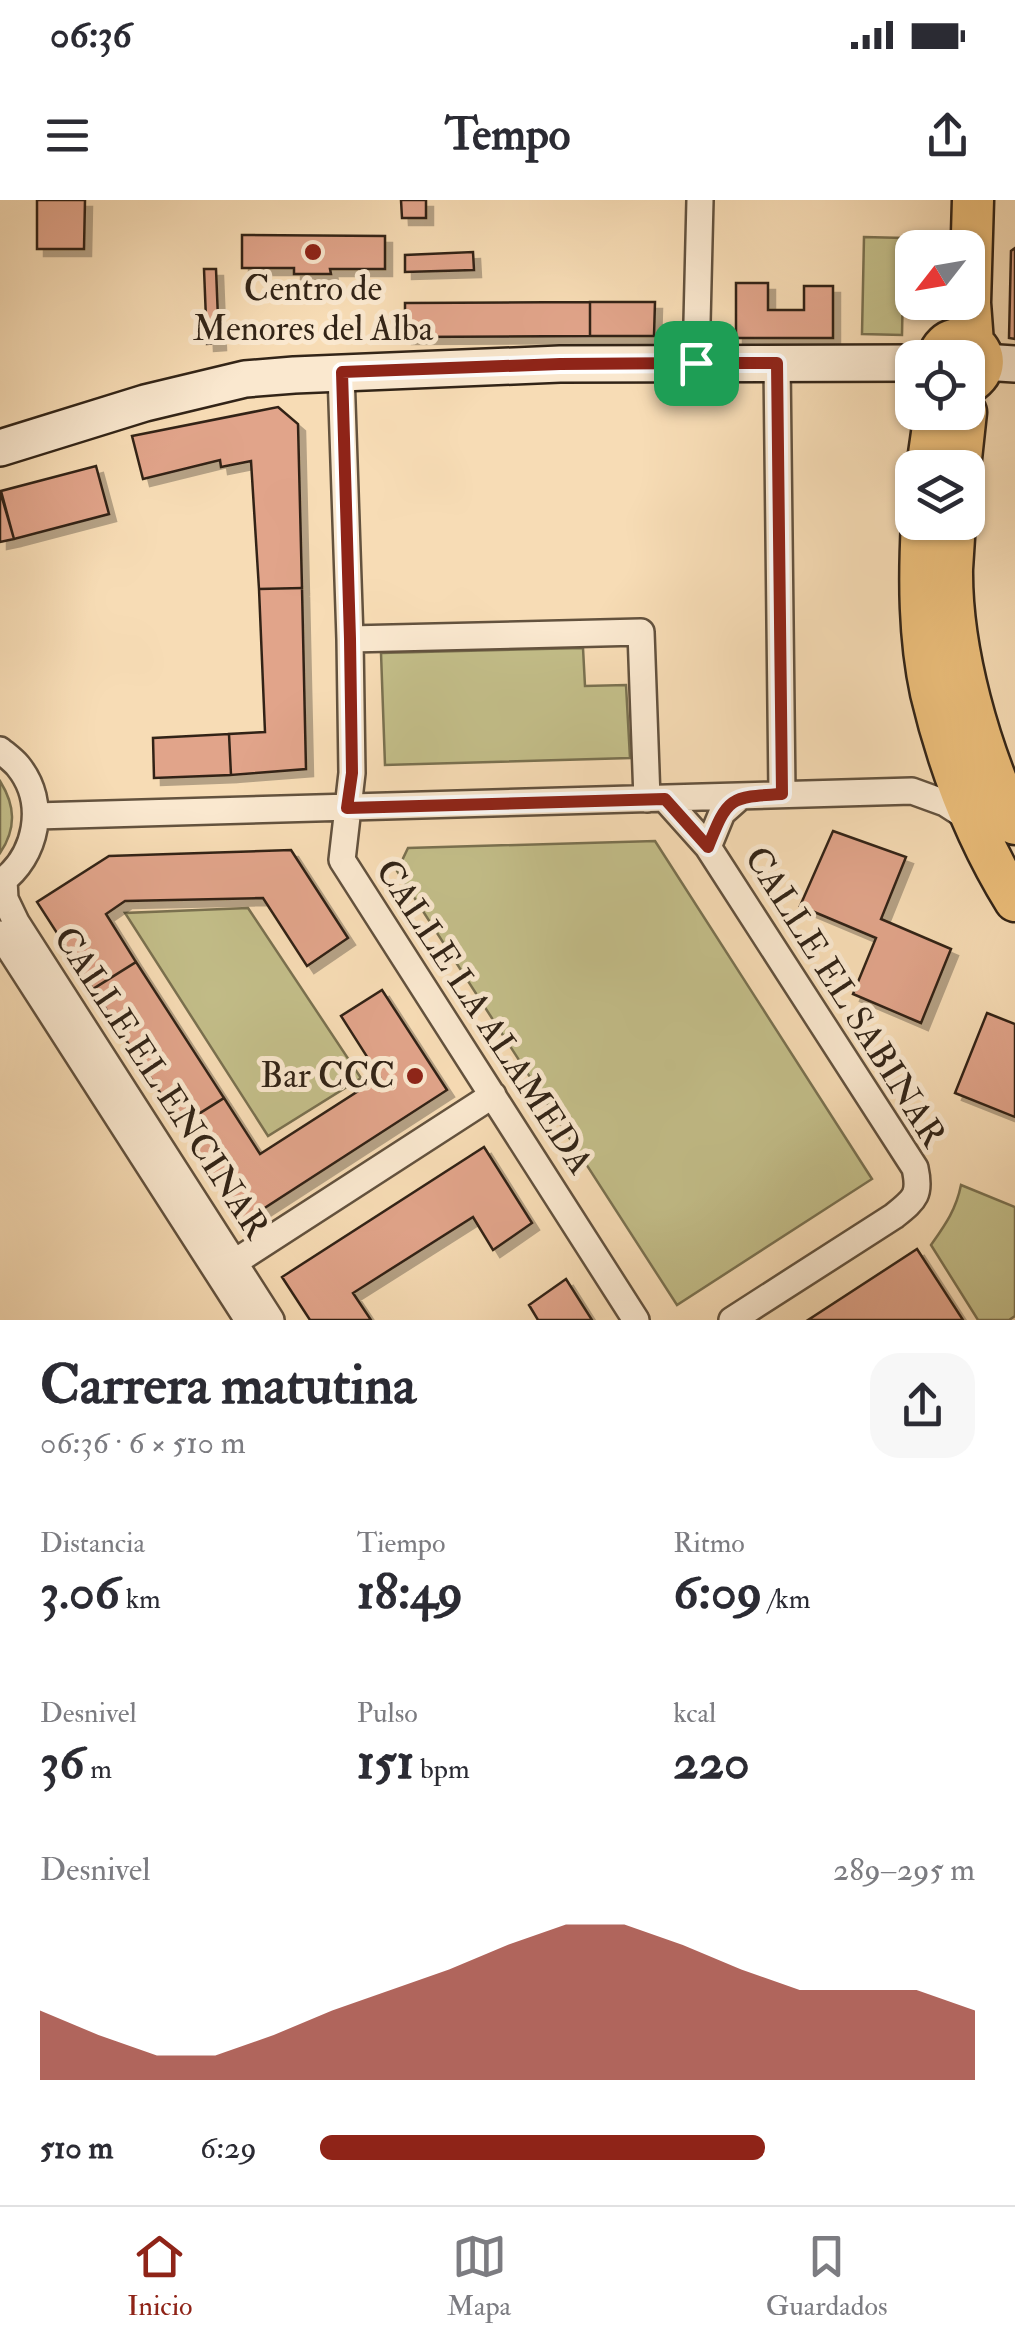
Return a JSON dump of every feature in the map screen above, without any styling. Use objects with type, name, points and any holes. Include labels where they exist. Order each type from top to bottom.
[{"type":"main road","points":[[946,200],[946,230]]},
{"type":"main road","points":[[967,340],[973,200]]},
{"type":"main road","points":[[921,540],[922,626],[930,690],[974,821],[1015,901]]},
{"type":"main road","points":[[954,540],[956,620],[966,682],[1000,764],[1015,824]]},
{"type":"street","points":[[696,363],[700,200]]},
{"type":"street","points":[[777,363],[782,794]]},
{"type":"street","points":[[0,448],[146,403],[245,379],[560,364],[777,363],[895,369]]},
{"type":"street","name":"CALLE LA ALAMEDA","points":[[342,372],[352,773],[342,860],[636,1320]]},
{"type":"street","points":[[350,639],[641,632],[656,799]]},
{"type":"street","points":[[912,791],[935,772],[946,745]]},
{"type":"street","points":[[0,750],[19,767],[32,790],[36,816],[28,852],[2,881]]},
{"type":"street","points":[[36,816],[912,791],[945,802],[974,821]]},
{"type":"street","name":"CALLE EL SABINAR","points":[[708,847],[722,813],[740,796]]},
{"type":"street","name":"CALLE EL SABINAR","points":[[656,799],[708,847],[915,1168],[919,1186],[912,1202],[894,1216],[732,1320]]},
{"type":"street","name":"CALLE EL ENCINAR","points":[[2,881],[16,922],[272,1320]]},
{"type":"street","name":"CALLE EL ENCINAR","points":[[0,934],[248,1320]]},
{"type":"street","points":[[234,1262],[493,1095]]},
{"type":"shaded area","points":[[864,237],[895,238],[895,320],[902,320],[902,335],[862,334]]},
{"type":"shaded area","points":[[583,648],[585,686],[626,685],[630,758],[385,765],[381,653]]},
{"type":"shaded area","points":[[0,781],[12,817],[0,853]]},
{"type":"shaded area","points":[[655,841],[872,1179],[677,1305],[397,871],[408,848]]},
{"type":"shaded area","points":[[248,908],[361,1078],[268,1136],[125,913]]},
{"type":"shaded area","points":[[961,1185],[1015,1207],[1015,1316],[1009,1320],[978,1320],[931,1245],[953,1210]]},
{"type":"building","points":[[37,200],[85,200],[84,249],[37,249]]},
{"type":"building","points":[[401,200],[426,200],[426,218],[402,218]]},
{"type":"building","name":"Centro de Menores del Alba","points":[[242,235],[385,236],[385,269],[330,269],[331,274],[294,274],[294,268],[242,268]]},
{"type":"building","points":[[1015,248],[1015,339],[1009,338],[1011,251]]},
{"type":"building","points":[[473,252],[474,270],[405,272],[405,255]]},
{"type":"building","points":[[204,269],[216,269],[219,343],[207,344]]},
{"type":"building","points":[[736,283],[768,283],[768,310],[804,310],[804,286],[833,286],[833,338],[736,338]]},
{"type":"building","points":[[590,302],[590,336],[405,337],[405,303]]},
{"type":"building","points":[[590,302],[655,302],[654,336],[590,336]]},
{"type":"building","points":[[278,407],[298,424],[302,588],[259,589],[251,461],[221,467],[220,460],[143,479],[132,436]]},
{"type":"building","points":[[96,466],[109,514],[14,539],[1,491]]},
{"type":"building","points":[[0,491],[14,539],[0,542]]},
{"type":"building","points":[[302,588],[306,769],[231,775],[229,734],[265,732],[259,589]]},
{"type":"building","points":[[229,734],[231,775],[154,778],[153,738]]},
{"type":"building","points":[[833,831],[906,857],[881,919],[951,949],[921,1023],[853,994],[876,938],[800,906]]},
{"type":"building","points":[[291,850],[348,938],[307,966],[263,898],[125,901],[106,914],[136,962],[93,989],[37,902],[109,856]]},
{"type":"building","points":[[136,962],[224,1098],[181,1125],[93,989]]},
{"type":"building","points":[[382,990],[447,1090],[243,1222],[181,1125],[224,1098],[260,1154],[380,1077],[341,1016]]},
{"type":"building","points":[[987,1013],[1015,1024],[1015,1117],[955,1093]]},
{"type":"building","points":[[484,1147],[532,1223],[493,1250],[473,1217],[353,1293],[371,1320],[310,1320],[282,1277]]},
{"type":"building","points":[[917,1249],[963,1320],[808,1320]]},
{"type":"building","points":[[566,1279],[592,1320],[538,1320],[529,1305]]},
{"type":"place","name":"Centro de Menores del Alba","points":[[313,252]]},
{"type":"place","name":"Bar CCC","points":[[415,1076]]},
{"type":"route","points":[[696,363],[777,363],[782,794],[740,796],[722,813],[708,847],[665,799],[347,808],[352,773],[342,372],[696,363]]}]
